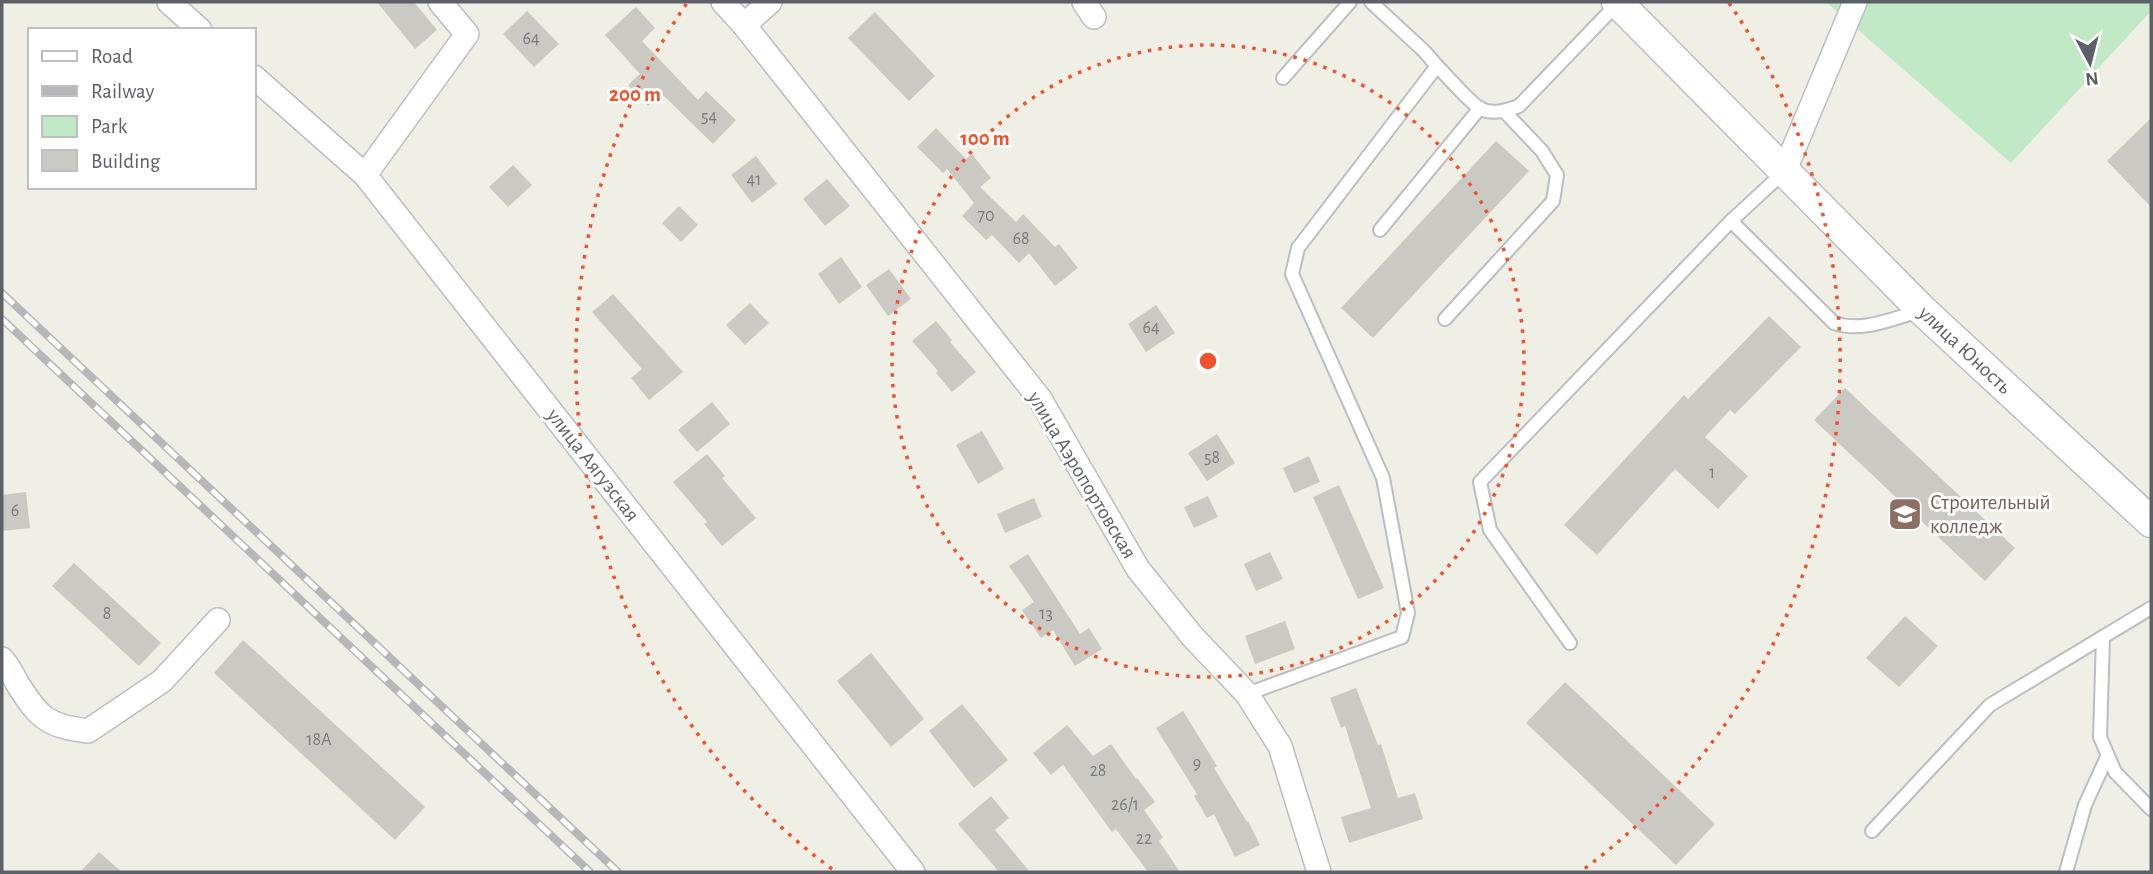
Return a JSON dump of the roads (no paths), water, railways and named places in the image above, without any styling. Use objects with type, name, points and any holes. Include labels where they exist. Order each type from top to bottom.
[{"type":"street","points":[[169,2],[198,28]]},
{"type":"street","points":[[365,175],[467,34],[440,2]]},
{"type":"street","name":"улица Аэропортовская","points":[[723,2],[744,24],[1040,399],[1138,569],[1192,636],[1247,694],[1280,746],[1319,872]]},
{"type":"street","points":[[744,24],[771,2]]},
{"type":"street","name":"улица Юность","points":[[1618,2],[1922,310],[2151,522]]},
{"type":"street","points":[[1784,172],[1855,2]]},
{"type":"street","name":"улица Аягузская","points":[[256,79],[365,175],[913,872]]},
{"type":"street","points":[[2,659],[25,695],[45,719],[62,728],[88,731],[162,681],[218,620]]},
{"type":"lane","points":[[1283,78],[1350,2]]},
{"type":"lane","points":[[1371,2],[1480,108],[1490,111],[1504,111],[1519,106],[1618,2]]},
{"type":"lane","points":[[1247,694],[1402,637],[1408,612],[1382,478],[1292,274],[1298,248],[1437,66]]},
{"type":"lane","points":[[1380,230],[1480,108]]},
{"type":"lane","points":[[1445,319],[1553,201],[1557,175],[1542,151],[1504,111]]},
{"type":"lane","points":[[1570,643],[1490,530],[1480,482],[1731,221],[1784,172]]},
{"type":"lane","points":[[1731,221],[1834,323],[1861,327],[1922,310]]},
{"type":"lane","points":[[1872,831],[1990,705],[2151,608]]},
{"type":"lane","points":[[2103,637],[2100,737],[2115,772],[2151,809]]},
{"type":"lane","points":[[2066,872],[2085,805],[2107,757]]},
{"type":"railway","points":[[2,293],[618,872]]},
{"type":"railway","points":[[2,319],[590,872]]},
{"type":"place","name":"Строительный колледж","points":[[1905,514]]}]
